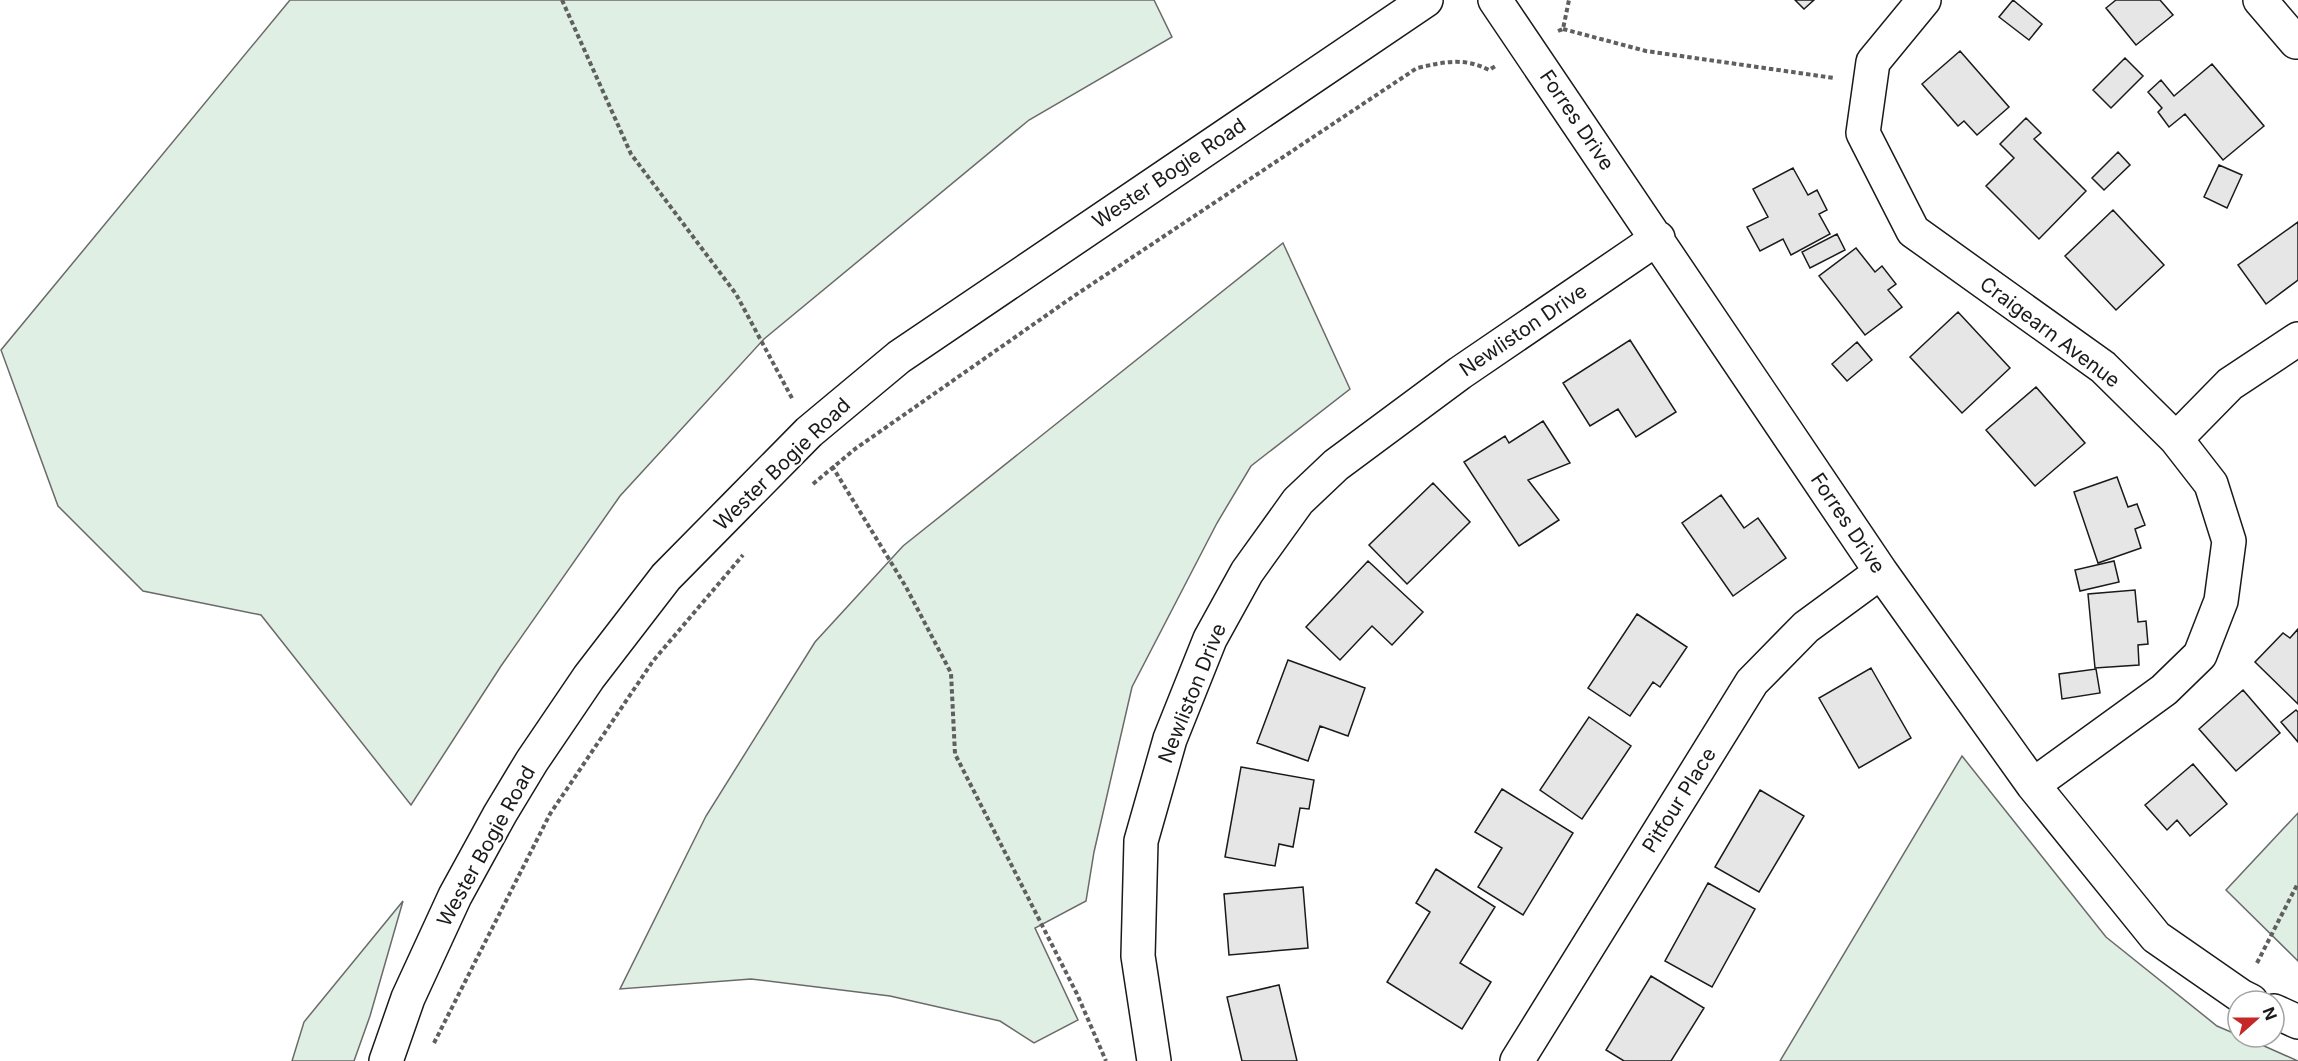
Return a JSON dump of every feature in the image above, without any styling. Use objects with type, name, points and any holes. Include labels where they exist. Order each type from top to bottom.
[{"type":"street","name":"Wester Bogie Road","points":[[386,1061],[408,998],[455,896],[532,761],[589,677],[666,578],[809,432],[909,351],[1426,0]]},
{"type":"street","name":"Forres Drive","points":[[1495,0],[1658,238],[1881,572],[2033,785],[2156,937],[2231,989]]},
{"type":"street","name":"Craigearn Avenue","points":[[1924,0],[1873,62],[1863,133],[1913,231],[2103,368],[2176,439],[2211,484],[2229,541],[2221,601],[2200,655],[2164,690],[2033,785]]},
{"type":"street","points":[[2260,0],[2295,42]]},
{"type":"street","name":"Newliston Drive","points":[[1154,1061],[1138,956],[1142,841],[1174,728],[1210,639],[1247,572],[1298,501],[1336,465],[1460,373],[1658,238]]},
{"type":"street","points":[[2176,439],[2230,384],[2298,339]]},
{"type":"street","name":"Pitfour Place","points":[[1517,1061],[1752,682],[1806,627],[1881,572]]},
{"type":"path","points":[[562,0],[631,154],[736,294],[809,432],[906,586],[951,673],[955,754],[1077,994],[1106,1061]]},
{"type":"path","points":[[1563,29],[1569,0]]},
{"type":"path","points":[[807,489],[864,442],[1074,296],[1417,68],[1440,63],[1473,62],[1489,70],[1526,45],[1563,29],[1646,51],[1870,83]]},
{"type":"path","points":[[430,1051],[550,814],[653,661],[744,555]]},
{"type":"path","points":[[2250,989],[2298,883]]},
{"type":"green space","points":[[290,0],[1154,0],[1172,37],[1029,120],[764,339],[620,496],[501,666],[411,805],[261,615],[143,591],[58,506],[1,350]]},
{"type":"green space","points":[[1283,243],[1350,389],[1251,466],[1217,523],[1132,687],[1094,852],[1086,901],[1035,928],[1078,1020],[1034,1043],[1000,1021],[890,996],[751,979],[620,989],[706,816],[815,642],[903,546]]},
{"type":"green space","points":[[1962,756],[2106,937],[2217,1026],[2226,1030],[2226,1049],[2271,1049],[2298,1061],[1780,1061]]},
{"type":"green space","points":[[2298,813],[2298,961],[2226,890]]},
{"type":"green space","points":[[403,901],[370,1016],[354,1061],[292,1061],[304,1022]]},
{"type":"building","points":[[1795,0],[1814,0],[1804,9]]},
{"type":"building","points":[[2013,0],[2042,24],[2029,40],[1999,17]]},
{"type":"building","points":[[2116,0],[2160,0],[2173,15],[2136,45],[2106,8]]},
{"type":"building","points":[[1960,51],[2009,107],[1977,135],[1964,121],[1958,126],[1922,84]]},
{"type":"building","points":[[2125,58],[2143,76],[2111,108],[2093,90]]},
{"type":"building","points":[[2212,64],[2264,126],[2223,160],[2185,114],[2169,127],[2158,112],[2162,108],[2148,92],[2161,80],[2174,96]]},
{"type":"building","points":[[2026,118],[2041,133],[2034,139],[2086,191],[2039,239],[1986,186],[2014,158],[2000,144]]},
{"type":"building","points":[[2118,152],[2130,165],[2104,190],[2092,178]]},
{"type":"building","points":[[2219,165],[2242,175],[2227,208],[2204,197]]},
{"type":"building","points":[[1793,168],[1808,195],[1817,190],[1827,210],[1819,214],[1830,234],[1791,255],[1783,239],[1760,251],[1747,227],[1768,217],[1753,189]]},
{"type":"building","points":[[2113,210],[2164,265],[2116,310],[2065,256]]},
{"type":"building","points":[[2298,222],[2298,280],[2266,304],[2238,265]]},
{"type":"building","points":[[1837,234],[1845,250],[1810,268],[1802,252]]},
{"type":"building","points":[[1856,248],[1875,272],[1882,266],[1896,284],[1888,290],[1902,307],[1865,335],[1819,276]]},
{"type":"building","points":[[1958,312],[2010,368],[1962,413],[1910,357]]},
{"type":"building","points":[[1630,340],[1676,412],[1636,437],[1618,409],[1590,426],[1563,383]]},
{"type":"building","points":[[1857,342],[1872,360],[1847,381],[1832,364]]},
{"type":"building","points":[[2036,387],[2085,443],[2035,486],[1986,430]]},
{"type":"building","points":[[1543,421],[1570,463],[1528,480],[1559,520],[1519,546],[1464,462],[1505,436],[1509,443]]},
{"type":"building","points":[[2117,477],[2128,507],[2137,504],[2145,525],[2135,529],[2141,548],[2098,563],[2074,492]]},
{"type":"building","points":[[1433,483],[1470,522],[1407,584],[1369,545]]},
{"type":"building","points":[[1721,495],[1744,528],[1758,518],[1786,558],[1733,596],[1682,523]]},
{"type":"building","points":[[1368,561],[1423,612],[1392,645],[1372,626],[1340,660],[1306,627]]},
{"type":"building","points":[[2114,561],[2119,582],[2080,591],[2075,570]]},
{"type":"building","points":[[2135,590],[2138,622],[2146,621],[2148,644],[2138,645],[2139,665],[2095,668],[2088,594]]},
{"type":"building","points":[[1637,614],[1687,647],[1660,687],[1653,682],[1630,716],[1588,688]]},
{"type":"building","points":[[2298,629],[2298,704],[2255,662],[2283,633],[2290,638]]},
{"type":"building","points":[[1288,660],[1365,688],[1348,736],[1320,726],[1308,761],[1257,743]]},
{"type":"building","points":[[1871,668],[1911,738],[1859,768],[1819,698]]},
{"type":"building","points":[[2096,669],[2100,693],[2062,699],[2059,674]]},
{"type":"building","points":[[2243,690],[2280,733],[2236,771],[2199,729]]},
{"type":"building","points":[[2296,710],[2298,712],[2298,742],[2281,722]]},
{"type":"building","points":[[1589,717],[1631,746],[1582,819],[1540,790]]},
{"type":"building","points":[[2193,764],[2227,804],[2190,836],[2177,820],[2167,830],[2145,805]]},
{"type":"building","points":[[1241,767],[1314,780],[1309,809],[1300,808],[1293,847],[1279,844],[1275,866],[1225,857]]},
{"type":"building","points":[[1502,789],[1573,833],[1523,915],[1478,887],[1502,848],[1475,832]]},
{"type":"building","points":[[1760,790],[1804,816],[1759,892],[1715,867]]},
{"type":"building","points":[[1436,869],[1495,907],[1460,963],[1491,982],[1462,1029],[1387,982],[1430,912],[1416,903]]},
{"type":"building","points":[[1708,883],[1755,909],[1712,987],[1665,961]]},
{"type":"building","points":[[1303,887],[1308,948],[1229,955],[1224,894]]},
{"type":"building","points":[[1651,976],[1704,1008],[1671,1061],[1624,1061],[1606,1050]]},
{"type":"building","points":[[1279,985],[1297,1061],[1242,1061],[1227,997]]}]
